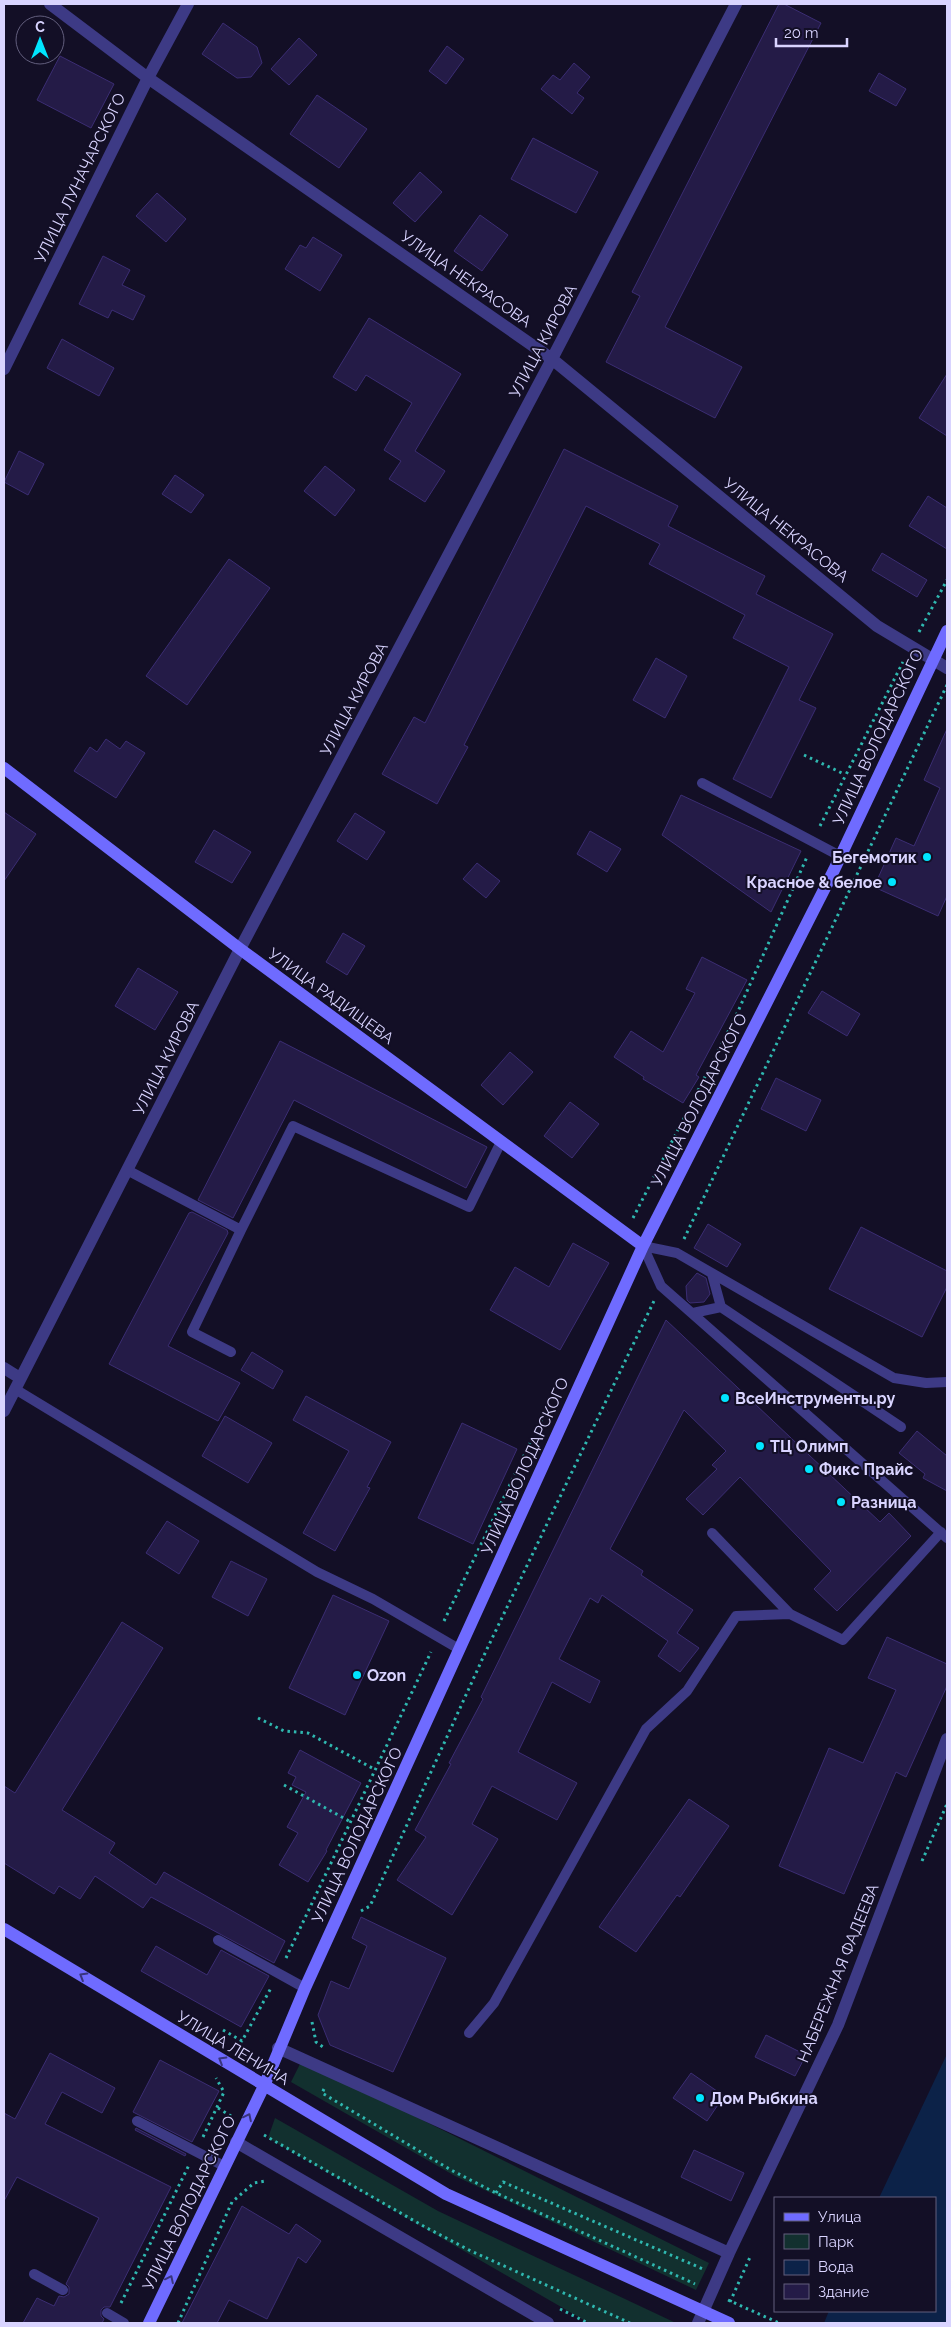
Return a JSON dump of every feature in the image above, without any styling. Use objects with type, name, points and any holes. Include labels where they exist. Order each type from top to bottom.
[{"type":"main road","name":"УЛИЦА ВОЛОДАРСКОГО","points":[[149,2323],[264,2086],[278,2048],[305,1988],[642,1246],[840,856],[947,631]]},
{"type":"main road","name":"УЛИЦА РАДИЩЕВА","points":[[4,768],[240,948],[642,1246]]},
{"type":"main road","name":"УЛИЦА ЛЕНИНА","points":[[4,1928],[446,2194],[729,2323]]},
{"type":"street","name":"УЛИЦА НЕКРАСОВА","points":[[50,4],[148,78],[552,358],[878,626],[947,668]]},
{"type":"street","name":"УЛИЦА ЛУНАЧАРСКОГО","points":[[4,368],[148,78],[188,4]]},
{"type":"street","name":"УЛИЦА КИРОВА","points":[[4,1411],[240,948],[552,358],[736,4]]},
{"type":"street","points":[[4,1368],[18,1383]]},
{"type":"street","name":"НАБЕРЕЖНАЯ ФАДЕЕВА","points":[[698,2323],[718,2276],[838,2025],[947,1739]]},
{"type":"street","points":[[278,2048],[729,2253]]},
{"type":"street","points":[[236,2142],[548,2323]]},
{"type":"lane","points":[[702,783],[840,856]]},
{"type":"lane","points":[[231,1352],[192,1332],[292,1126],[470,1207],[502,1142]]},
{"type":"lane","points":[[127,1170],[241,1230]]},
{"type":"lane","points":[[642,1246],[677,1254],[894,1378],[926,1384],[947,1382]]},
{"type":"lane","points":[[642,1246],[662,1286],[944,1535],[843,1640],[790,1614],[712,1533]]},
{"type":"lane","points":[[712,1274],[721,1307],[901,1427]]},
{"type":"lane","points":[[693,1313],[721,1307]]},
{"type":"lane","points":[[18,1383],[317,1572],[374,1599],[460,1649]]},
{"type":"lane","points":[[469,2033],[494,2003],[646,1729],[687,1691],[736,1616],[790,1614]]},
{"type":"lane","points":[[218,1940],[305,1988]]},
{"type":"lane","points":[[137,2121],[224,2166]]},
{"type":"lane","points":[[34,2274],[63,2290]]},
{"type":"lane","points":[[110,2315],[124,2323]]},
{"type":"path","points":[[804,755],[844,774]]},
{"type":"path","points":[[258,1718],[284,1731],[308,1733],[374,1769]]},
{"type":"path","points":[[284,1785],[349,1821]]},
{"type":"path","points":[[357,1912],[370,1906],[384,1877]]},
{"type":"path","points":[[313,2014],[312,2023],[316,2042],[331,2052]]},
{"type":"path","points":[[223,2030],[242,2041]]},
{"type":"path","points":[[110,2315],[196,2152],[224,2092],[216,2078],[208,2074]]},
{"type":"path","points":[[322,2093],[451,2170],[496,2193],[700,2287]]},
{"type":"path","points":[[293,2151],[425,2227],[471,2251],[630,2323]]},
{"type":"path","points":[[178,2323],[232,2202],[254,2183],[271,2180]]},
{"type":"path","points":[[496,2193],[503,2182],[738,2284]]},
{"type":"path","points":[[727,2308],[753,2250]]},
{"type":"path","points":[[726,2299],[780,2323]]},
{"type":"green space","points":[[302,2060],[709,2263],[696,2290],[455,2176],[291,2082]]},
{"type":"green space","points":[[275,2118],[438,2211],[676,2323],[589,2323],[268,2138]]},
{"type":"water","points":[[947,2054],[947,2323],[824,2323],[829,2312],[936,2312],[936,2197],[879,2197]]},
{"type":"building","points":[[779,4],[784,4],[821,23],[665,327],[742,367],[715,418],[606,362],[640,296],[632,292]]},
{"type":"building","points":[[223,23],[257,47],[262,63],[251,77],[237,78],[202,54]]},
{"type":"building","points":[[299,38],[317,55],[289,85],[271,69]]},
{"type":"building","points":[[447,46],[464,59],[446,84],[429,71]]},
{"type":"building","points":[[65,59],[114,84],[91,128],[37,100],[55,65],[65,65]]},
{"type":"building","points":[[574,63],[590,77],[577,93],[584,98],[572,114],[541,89],[553,75],[560,80]]},
{"type":"building","points":[[879,73],[906,89],[896,106],[869,91]]},
{"type":"building","points":[[317,95],[367,129],[339,168],[290,134]]},
{"type":"building","points":[[533,138],[598,172],[576,213],[511,179]]},
{"type":"building","points":[[420,172],[442,192],[415,222],[393,203]]},
{"type":"building","points":[[157,193],[186,219],[166,242],[136,216]]},
{"type":"building","points":[[480,215],[508,235],[482,271],[454,251]]},
{"type":"building","points":[[313,237],[342,255],[320,291],[285,269],[300,245],[306,248]]},
{"type":"building","points":[[103,256],[130,270],[122,285],[145,296],[133,320],[112,310],[108,318],[79,304]]},
{"type":"building","points":[[369,318],[461,374],[415,451],[445,471],[425,502],[389,479],[401,461],[384,450],[412,403],[366,375],[356,391],[333,377]]},
{"type":"building","points":[[62,339],[114,368],[99,396],[47,368]]},
{"type":"building","points":[[947,374],[947,436],[919,418]]},
{"type":"building","points":[[564,449],[678,506],[668,526],[765,576],[756,594],[833,634],[799,700],[816,708],[771,798],[733,779],[789,667],[733,638],[745,615],[649,564],[660,544],[586,506],[464,745],[468,747],[437,804],[382,774],[414,717],[425,723]]},
{"type":"building","points":[[19,451],[44,464],[28,495],[4,482]]},
{"type":"building","points":[[325,466],[355,490],[335,516],[304,491]]},
{"type":"building","points":[[175,475],[204,495],[191,513],[162,494]]},
{"type":"building","points":[[928,496],[947,508],[947,549],[909,526]]},
{"type":"building","points":[[882,553],[927,580],[917,597],[872,570]]},
{"type":"building","points":[[229,559],[270,588],[187,705],[146,676]]},
{"type":"building","points":[[656,658],[687,676],[665,718],[633,700]]},
{"type":"building","points":[[947,729],[947,896],[938,916],[874,887],[896,838],[914,846],[940,788],[924,780]]},
{"type":"building","points":[[106,739],[120,749],[126,741],[145,753],[116,798],[74,771],[90,747],[97,752]]},
{"type":"building","points":[[681,795],[801,851],[771,912],[662,835]]},
{"type":"building","points":[[4,812],[36,834],[4,881]]},
{"type":"building","points":[[355,813],[385,832],[367,860],[337,841]]},
{"type":"building","points":[[214,830],[251,852],[232,883],[195,862]]},
{"type":"building","points":[[590,831],[621,849],[607,872],[577,854]]},
{"type":"building","points":[[477,863],[500,881],[486,898],[463,879]]},
{"type":"building","points":[[343,933],[365,946],[347,975],[326,962]]},
{"type":"building","points":[[702,957],[747,980],[696,1075],[699,1077],[683,1103],[643,1079],[644,1077],[614,1057],[631,1031],[663,1052],[695,993],[686,989]]},
{"type":"building","points":[[138,968],[178,992],[155,1030],[115,1006]]},
{"type":"building","points":[[822,991],[860,1014],[847,1036],[808,1013]]},
{"type":"building","points":[[280,1041],[487,1147],[466,1188],[294,1100],[233,1218],[198,1200]]},
{"type":"building","points":[[510,1052],[533,1072],[503,1105],[481,1085]]},
{"type":"building","points":[[776,1078],[821,1100],[806,1131],[761,1109]]},
{"type":"building","points":[[570,1102],[599,1124],[572,1158],[544,1136]]},
{"type":"building","points":[[192,1212],[227,1230],[228,1233],[168,1346],[240,1383],[218,1421],[109,1364],[189,1213]]},
{"type":"building","points":[[708,1224],[741,1244],[727,1267],[694,1248]]},
{"type":"building","points":[[861,1227],[947,1271],[947,1287],[922,1337],[829,1289]]},
{"type":"building","points":[[573,1243],[609,1263],[560,1350],[490,1310],[515,1267],[549,1287]]},
{"type":"building","points":[[697,1273],[706,1278],[710,1294],[704,1302],[690,1303],[687,1300],[686,1286]]},
{"type":"building","points":[[666,1320],[880,1522],[889,1513],[911,1536],[837,1611],[814,1589],[831,1571],[740,1477],[703,1515],[686,1499],[717,1469],[712,1465],[726,1451],[684,1410],[610,1549],[643,1571],[641,1575],[693,1610],[677,1633],[699,1648],[680,1672],[658,1656],[668,1641],[602,1595],[598,1603],[590,1598],[559,1659],[600,1681],[590,1703],[552,1682],[518,1752],[577,1783],[557,1820],[492,1786],[472,1824],[498,1839],[452,1915],[397,1880],[426,1837],[415,1830],[451,1764],[449,1763],[483,1699],[481,1697]]},
{"type":"building","points":[[252,1352],[283,1371],[273,1389],[241,1370]]},
{"type":"building","points":[[306,1396],[391,1442],[367,1487],[370,1488],[335,1551],[303,1533],[349,1451],[293,1420]]},
{"type":"building","points":[[225,1416],[272,1443],[248,1483],[202,1456]]},
{"type":"building","points":[[462,1423],[517,1449],[473,1544],[418,1518]]},
{"type":"building","points":[[917,1431],[947,1456],[947,1491],[923,1478],[925,1474],[899,1453]]},
{"type":"building","points":[[167,1521],[199,1541],[179,1574],[146,1553]]},
{"type":"building","points":[[231,1561],[267,1579],[248,1616],[212,1597]]},
{"type":"building","points":[[333,1595],[389,1621],[345,1715],[289,1688]]},
{"type":"building","points":[[122,1622],[163,1648],[62,1810],[115,1843],[109,1853],[156,1885],[164,1872],[285,1941],[274,1963],[151,1897],[143,1908],[95,1876],[80,1899],[59,1886],[54,1894],[4,1863],[4,1786],[15,1793]]},
{"type":"building","points":[[887,1637],[947,1664],[947,1686],[906,1777],[896,1772],[844,1894],[779,1866],[829,1748],[863,1763],[896,1690],[868,1678]]},
{"type":"building","points":[[300,1750],[361,1783],[327,1851],[308,1882],[279,1865],[298,1833],[287,1827],[306,1792],[292,1785],[296,1777],[288,1773]]},
{"type":"building","points":[[689,1799],[729,1826],[680,1897],[677,1895],[636,1952],[599,1927]]},
{"type":"building","points":[[361,1917],[446,1958],[393,2072],[330,2045],[318,2015],[331,1981],[349,1989],[367,1946],[352,1938]]},
{"type":"building","points":[[156,1946],[207,1975],[221,1950],[269,1976],[241,2027],[141,1971]]},
{"type":"building","points":[[766,2035],[806,2055],[795,2076],[755,2057]]},
{"type":"building","points":[[50,2053],[115,2088],[102,2113],[62,2092],[45,2124],[171,2187],[110,2307],[104,2307],[101,2310],[101,2316],[104,2319],[102,2323],[23,2323],[37,2298],[54,2306],[59,2296],[64,2297],[69,2294],[69,2287],[66,2284],[99,2218],[17,2177],[4,2201],[4,2113],[15,2119]]},
{"type":"building","points":[[160,2060],[219,2091],[192,2142],[133,2112]]},
{"type":"building","points":[[691,2073],[724,2096],[707,2121],[673,2098]]},
{"type":"building","points":[[136,2128],[186,2154],[185,2156],[135,2130]]},
{"type":"building","points":[[694,2150],[744,2173],[731,2201],[681,2177]]},
{"type":"building","points":[[242,2206],[289,2234],[296,2224],[321,2241],[306,2263],[298,2257],[267,2319],[229,2300],[217,2323],[182,2323]]},
{"type":"place","name":"Бегемотик","points":[[927,857]]},
{"type":"place","name":"Красное & белое","points":[[892,882]]},
{"type":"place","name":"ВсеИнструменты.ру","points":[[725,1398]]},
{"type":"place","name":"ТЦ Олимп","points":[[760,1446]]},
{"type":"place","name":"Фикс Прайс","points":[[809,1469]]},
{"type":"place","name":"Разница","points":[[841,1502]]},
{"type":"place","name":"Ozon","points":[[357,1675]]},
{"type":"place","name":"Дом Рыбкина","points":[[700,2098]]}]
